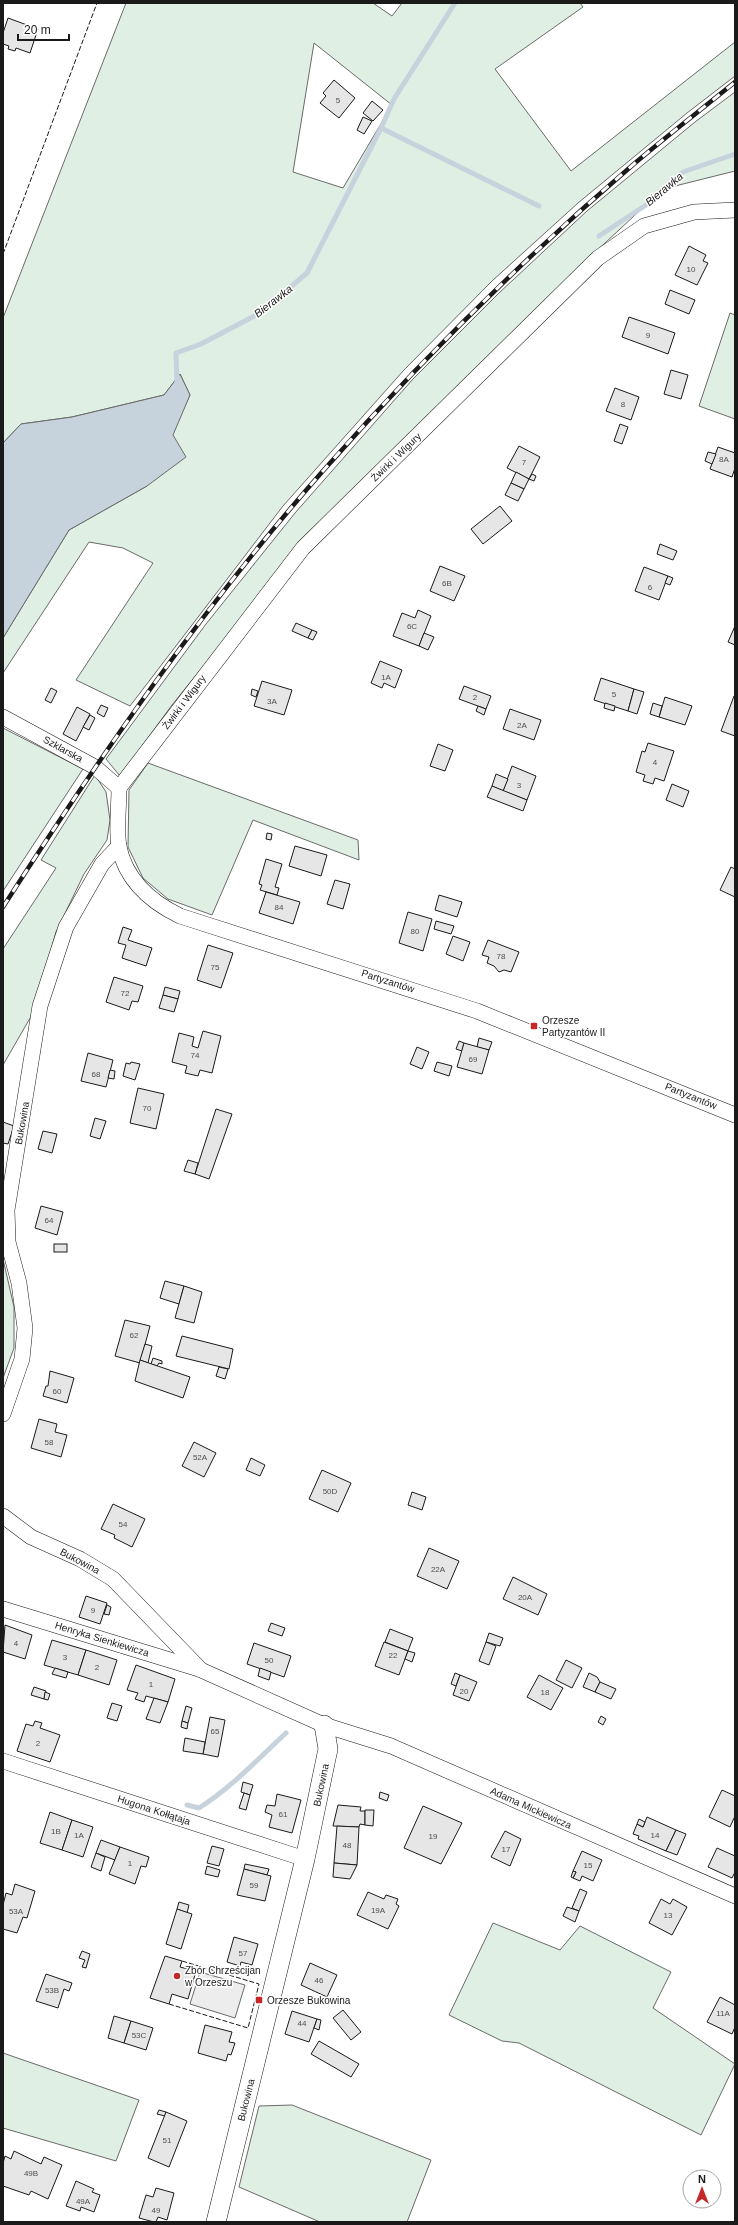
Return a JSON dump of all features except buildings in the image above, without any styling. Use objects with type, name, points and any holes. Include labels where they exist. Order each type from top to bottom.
[{"type":"street","name":"Żwirki i Wigury","points":[[119,788],[303,548],[598,258],[644,226],[694,212],[735,210]]},
{"type":"street","name":"Szklarska","points":[[3,717],[95,767],[119,788]]},
{"type":"street","name":"Partyzantów","points":[[119,788],[119,846],[125,865],[135,882],[147,896],[162,907],[180,916],[477,1010],[735,1115]]},
{"type":"street","name":"Bukowina","points":[[3,1414],[22,1359],[25,1328],[23,1306],[8,1242],[7,1210],[40,1006],[66,927],[102,864],[119,846]]},
{"type":"street","name":"Bukowina","points":[[3,1516],[31,1537],[80,1560],[113,1579],[201,1670],[324,1725],[328,1750],[305,1859],[216,2222]]},
{"type":"street","name":"Henryka Sienkiewicza","points":[[3,1609],[201,1670]]},
{"type":"street","name":"Adama Mickiewicza","points":[[324,1725],[391,1746],[735,1896]]},
{"type":"street","name":"Hugona Kołłątaja","points":[[3,1761],[305,1859]]},
{"type":"green space","points":[[126,3],[373,3],[392,16],[402,3],[580,3],[583,7],[495,69],[571,171],[735,42],[735,76],[687,113],[578,203],[492,281],[404,370],[283,506],[130,706],[76,680],[153,563],[123,548],[89,542],[3,673],[3,638],[69,530],[147,486],[190,395],[180,374],[164,395],[72,417],[21,424],[3,443],[3,318]],"holes":[[[314,43],[392,105],[343,188],[293,172]]]},
{"type":"green space","points":[[735,92],[735,171],[663,189],[591,256],[309,535],[172,705],[120,776],[106,759],[206,624],[295,513],[413,379],[499,293],[587,211],[695,122]]},
{"type":"green space","points":[[730,313],[735,315],[735,419],[699,406]]},
{"type":"green space","points":[[3,728],[83,769],[3,891]]},
{"type":"green space","points":[[148,763],[358,840],[359,860],[253,820],[212,915],[168,899],[143,878],[128,847],[129,790]]},
{"type":"green space","points":[[95,775],[106,792],[110,820],[107,840],[84,874],[56,932],[33,1013],[3,1065],[3,949],[56,868],[41,860]]},
{"type":"green space","points":[[3,1259],[14,1307],[14,1348],[3,1378]]},
{"type":"green space","points":[[493,1923],[560,1950],[580,1926],[671,1972],[653,2008],[735,2064],[701,2135],[519,2043],[502,2041],[449,2015]]},
{"type":"green space","points":[[3,2053],[139,2100],[116,2161],[3,2128]]},
{"type":"green space","points":[[292,2105],[431,2160],[407,2222],[320,2222],[239,2187],[259,2106]]},
{"type":"shaded area","points":[[180,374],[190,395],[173,435],[186,457],[147,486],[69,530],[3,638],[3,443],[21,424],[72,417],[164,395]]},
{"type":"shaded area","points":[[200,1972],[245,1985],[235,2018],[190,2004]]},
{"type":"waterway","points":[[381,128],[394,99],[455,3]]},
{"type":"waterway","name":"Bierawka","points":[[177,384],[176,353],[201,344],[260,313],[307,273],[381,128],[539,206]]},
{"type":"waterway","name":"Bierawka","points":[[599,236],[646,205],[683,172],[735,154]]},
{"type":"waterway","points":[[187,1805],[199,1808],[211,1800],[223,1791],[286,1733]]},
{"type":"railway","points":[[3,907],[77,794],[194,629],[278,523],[322,472],[434,351],[553,236],[635,163],[735,82]]},
{"type":"fence","points":[[3,254],[97,3]]},
{"type":"fence","points":[[169,2004],[248,2028],[259,1984],[182,1961]]},
{"type":"place","name":"Orzesze Partyzantów II","points":[[534,1026]]},
{"type":"place","name":"Zbór Chrześcijan w Orzeszu","points":[[177,1976]]},
{"type":"place","name":"Orzesze Bukowina","points":[[259,2000]]}]
